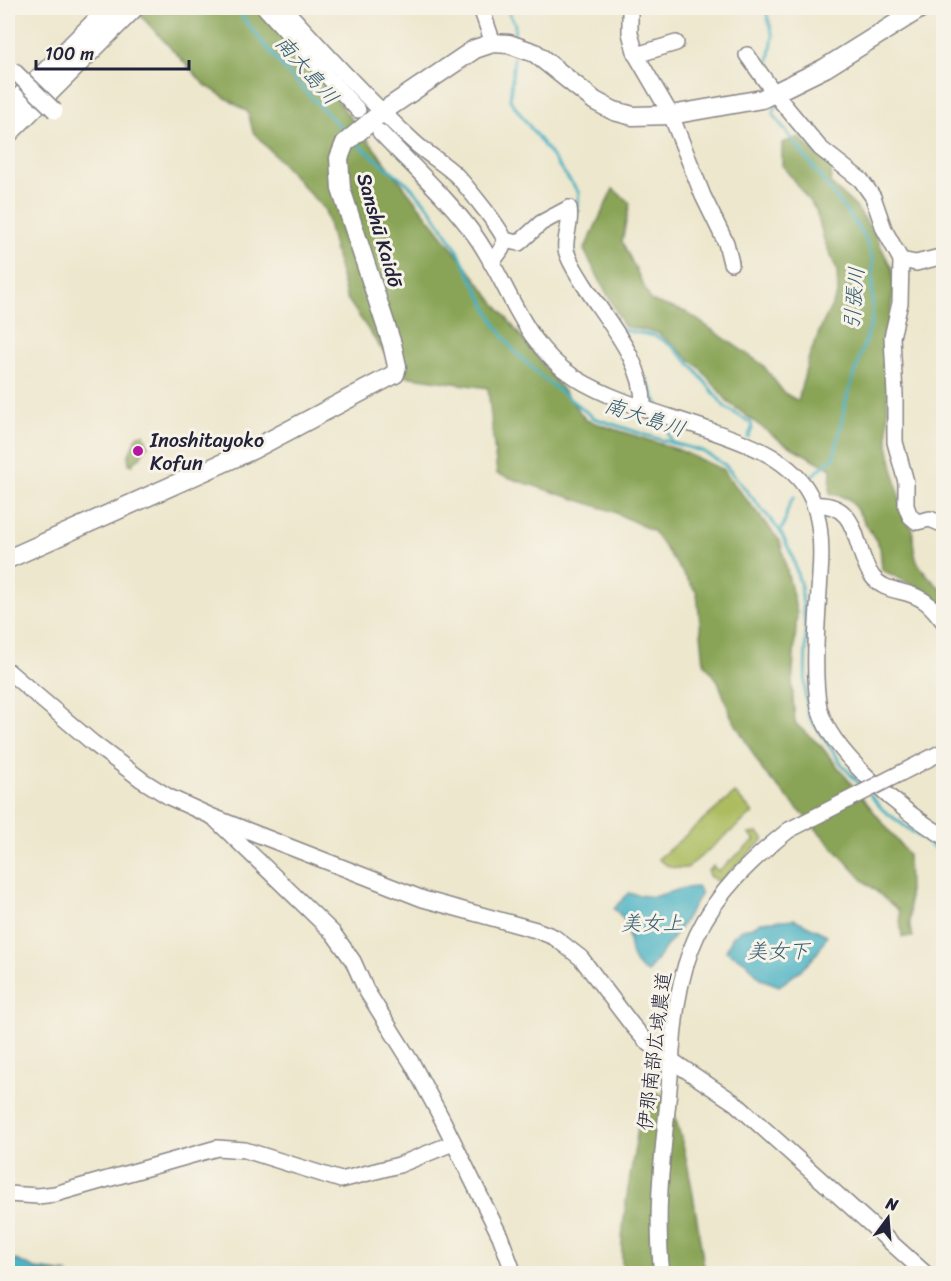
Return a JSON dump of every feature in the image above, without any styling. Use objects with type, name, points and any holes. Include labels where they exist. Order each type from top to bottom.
[{"type":"highway","points":[[8,111],[111,8]]},
{"type":"highway","points":[[8,132],[132,8]]},
{"type":"main road","points":[[493,43],[509,44],[535,53],[595,100],[614,111],[633,116],[671,115],[762,99],[775,94],[825,68],[921,8]]},
{"type":"main road","name":"Sanshū Kaidō","points":[[8,559],[252,450],[395,374],[397,366],[392,344],[341,189],[339,158],[345,143],[382,112],[475,49],[493,43]]},
{"type":"street","points":[[265,8],[358,111]]},
{"type":"street","points":[[284,8],[382,112],[415,144],[456,175],[502,231],[504,240],[502,249],[491,263]]},
{"type":"street","points":[[482,8],[493,43]]},
{"type":"street","points":[[635,8],[630,33],[636,55],[671,115],[703,196],[726,243],[731,263]]},
{"type":"street","points":[[636,55],[676,43]]},
{"type":"street","points":[[747,55],[775,94],[820,148],[861,180],[873,197],[884,229],[901,260],[900,303],[892,337],[895,442],[906,482],[906,506],[910,516],[917,522],[930,519],[944,525]]},
{"type":"street","points":[[10,67],[55,111]]},
{"type":"street","points":[[380,132],[459,215],[477,238],[526,326],[553,360],[587,384],[768,454],[800,479],[814,504],[821,556],[817,691],[824,722],[832,736],[866,775],[903,807],[944,836]]},
{"type":"street","points":[[504,240],[519,243],[541,223],[569,208],[571,219],[566,248],[573,267],[622,341],[644,390],[644,407]]},
{"type":"street","points":[[901,260],[916,263],[944,256]]},
{"type":"street","points":[[814,504],[824,504],[838,509],[849,517],[871,575],[880,586],[908,592],[925,600],[944,622]]},
{"type":"street","points":[[8,671],[93,743],[169,797],[213,817],[423,899],[554,937],[581,958],[646,1041],[735,1103],[926,1274]]},
{"type":"street","name":"伊那南部広域農道","points":[[662,1274],[658,1226],[671,1060],[686,961],[700,928],[723,892],[756,858],[789,830],[944,751]]},
{"type":"street","points":[[213,817],[333,933],[352,961],[366,990],[412,1065],[453,1143],[500,1236],[514,1274]]},
{"type":"street","points":[[8,1194],[38,1196],[55,1194],[217,1148],[245,1150],[341,1180],[399,1165],[453,1143]]},
{"type":"green space","points":[[137,8],[265,8],[586,420],[679,450],[722,469],[780,541],[797,613],[792,685],[795,723],[821,746],[908,854],[910,928],[913,937],[902,937],[899,911],[862,879],[763,771],[731,716],[718,681],[704,663],[697,593],[653,531],[612,511],[497,474],[488,388],[405,376],[380,347],[346,297],[325,210],[253,132],[248,112],[205,85],[141,16]]},
{"type":"green space","points":[[799,137],[832,168],[830,183],[856,207],[874,233],[892,269],[894,287],[887,337],[888,445],[904,519],[913,529],[916,558],[923,571],[943,591],[943,606],[933,595],[882,570],[880,547],[859,513],[849,499],[830,493],[831,469],[782,442],[729,403],[700,368],[658,333],[624,326],[584,250],[613,189],[630,203],[622,241],[651,301],[686,312],[763,365],[784,393],[798,401],[809,357],[838,293],[837,270],[824,240],[816,210],[782,165],[782,143]]},
{"type":"green space","points":[[144,434],[148,445],[133,465],[129,464],[128,456],[138,435]]},
{"type":"green space","points":[[735,793],[753,813],[687,868],[672,867],[658,859]]},
{"type":"green space","points":[[758,833],[764,839],[719,882],[709,876],[708,871],[713,866],[718,871],[755,840],[749,834]]},
{"type":"green space","points":[[655,1092],[663,1096],[671,1109],[685,1153],[705,1273],[623,1274],[623,1227],[639,1121],[646,1096]]},
{"type":"water","name":"美女上","points":[[697,887],[701,893],[682,925],[647,973],[640,969],[633,958],[622,916],[614,909],[628,893],[653,897],[684,888]]},
{"type":"water","name":"美女下","points":[[794,919],[827,935],[813,958],[779,986],[761,979],[746,962],[726,951],[733,936],[742,929],[753,927],[761,922]]},
{"type":"water","points":[[8,1258],[36,1269],[69,1273],[8,1273]]},
{"type":"waterway","name":"南大島川","points":[[235,8],[285,70],[347,134]]},
{"type":"waterway","points":[[506,8],[515,24],[514,36]]},
{"type":"waterway","name":"引張川","points":[[765,8],[773,36],[767,73]]},
{"type":"waterway","points":[[514,57],[510,100],[579,193],[576,212]]},
{"type":"waterway","name":"引張川","points":[[776,104],[773,114],[864,235],[873,259],[872,321],[847,397],[834,457],[812,476]]},
{"type":"waterway","name":"南大島川","points":[[356,143],[408,184],[430,208],[456,248],[497,327],[513,350],[544,379],[594,418],[702,451],[725,465],[780,531],[792,555],[801,587],[806,635],[805,693],[809,717],[843,766],[863,788]]},
{"type":"waterway","points":[[573,240],[574,254]]},
{"type":"waterway","points":[[623,330],[656,336],[673,347],[694,368],[725,407],[751,423],[752,429],[748,437]]},
{"type":"waterway","points":[[646,379],[658,405]]},
{"type":"waterway","points":[[666,426],[672,443]]},
{"type":"waterway","name":"引張川","points":[[780,531],[788,506],[794,497]]},
{"type":"waterway","name":"南大島川","points":[[870,795],[883,810],[944,855]]},
{"type":"place","name":"Inoshitayoko Kofun","points":[[138,451]]}]
